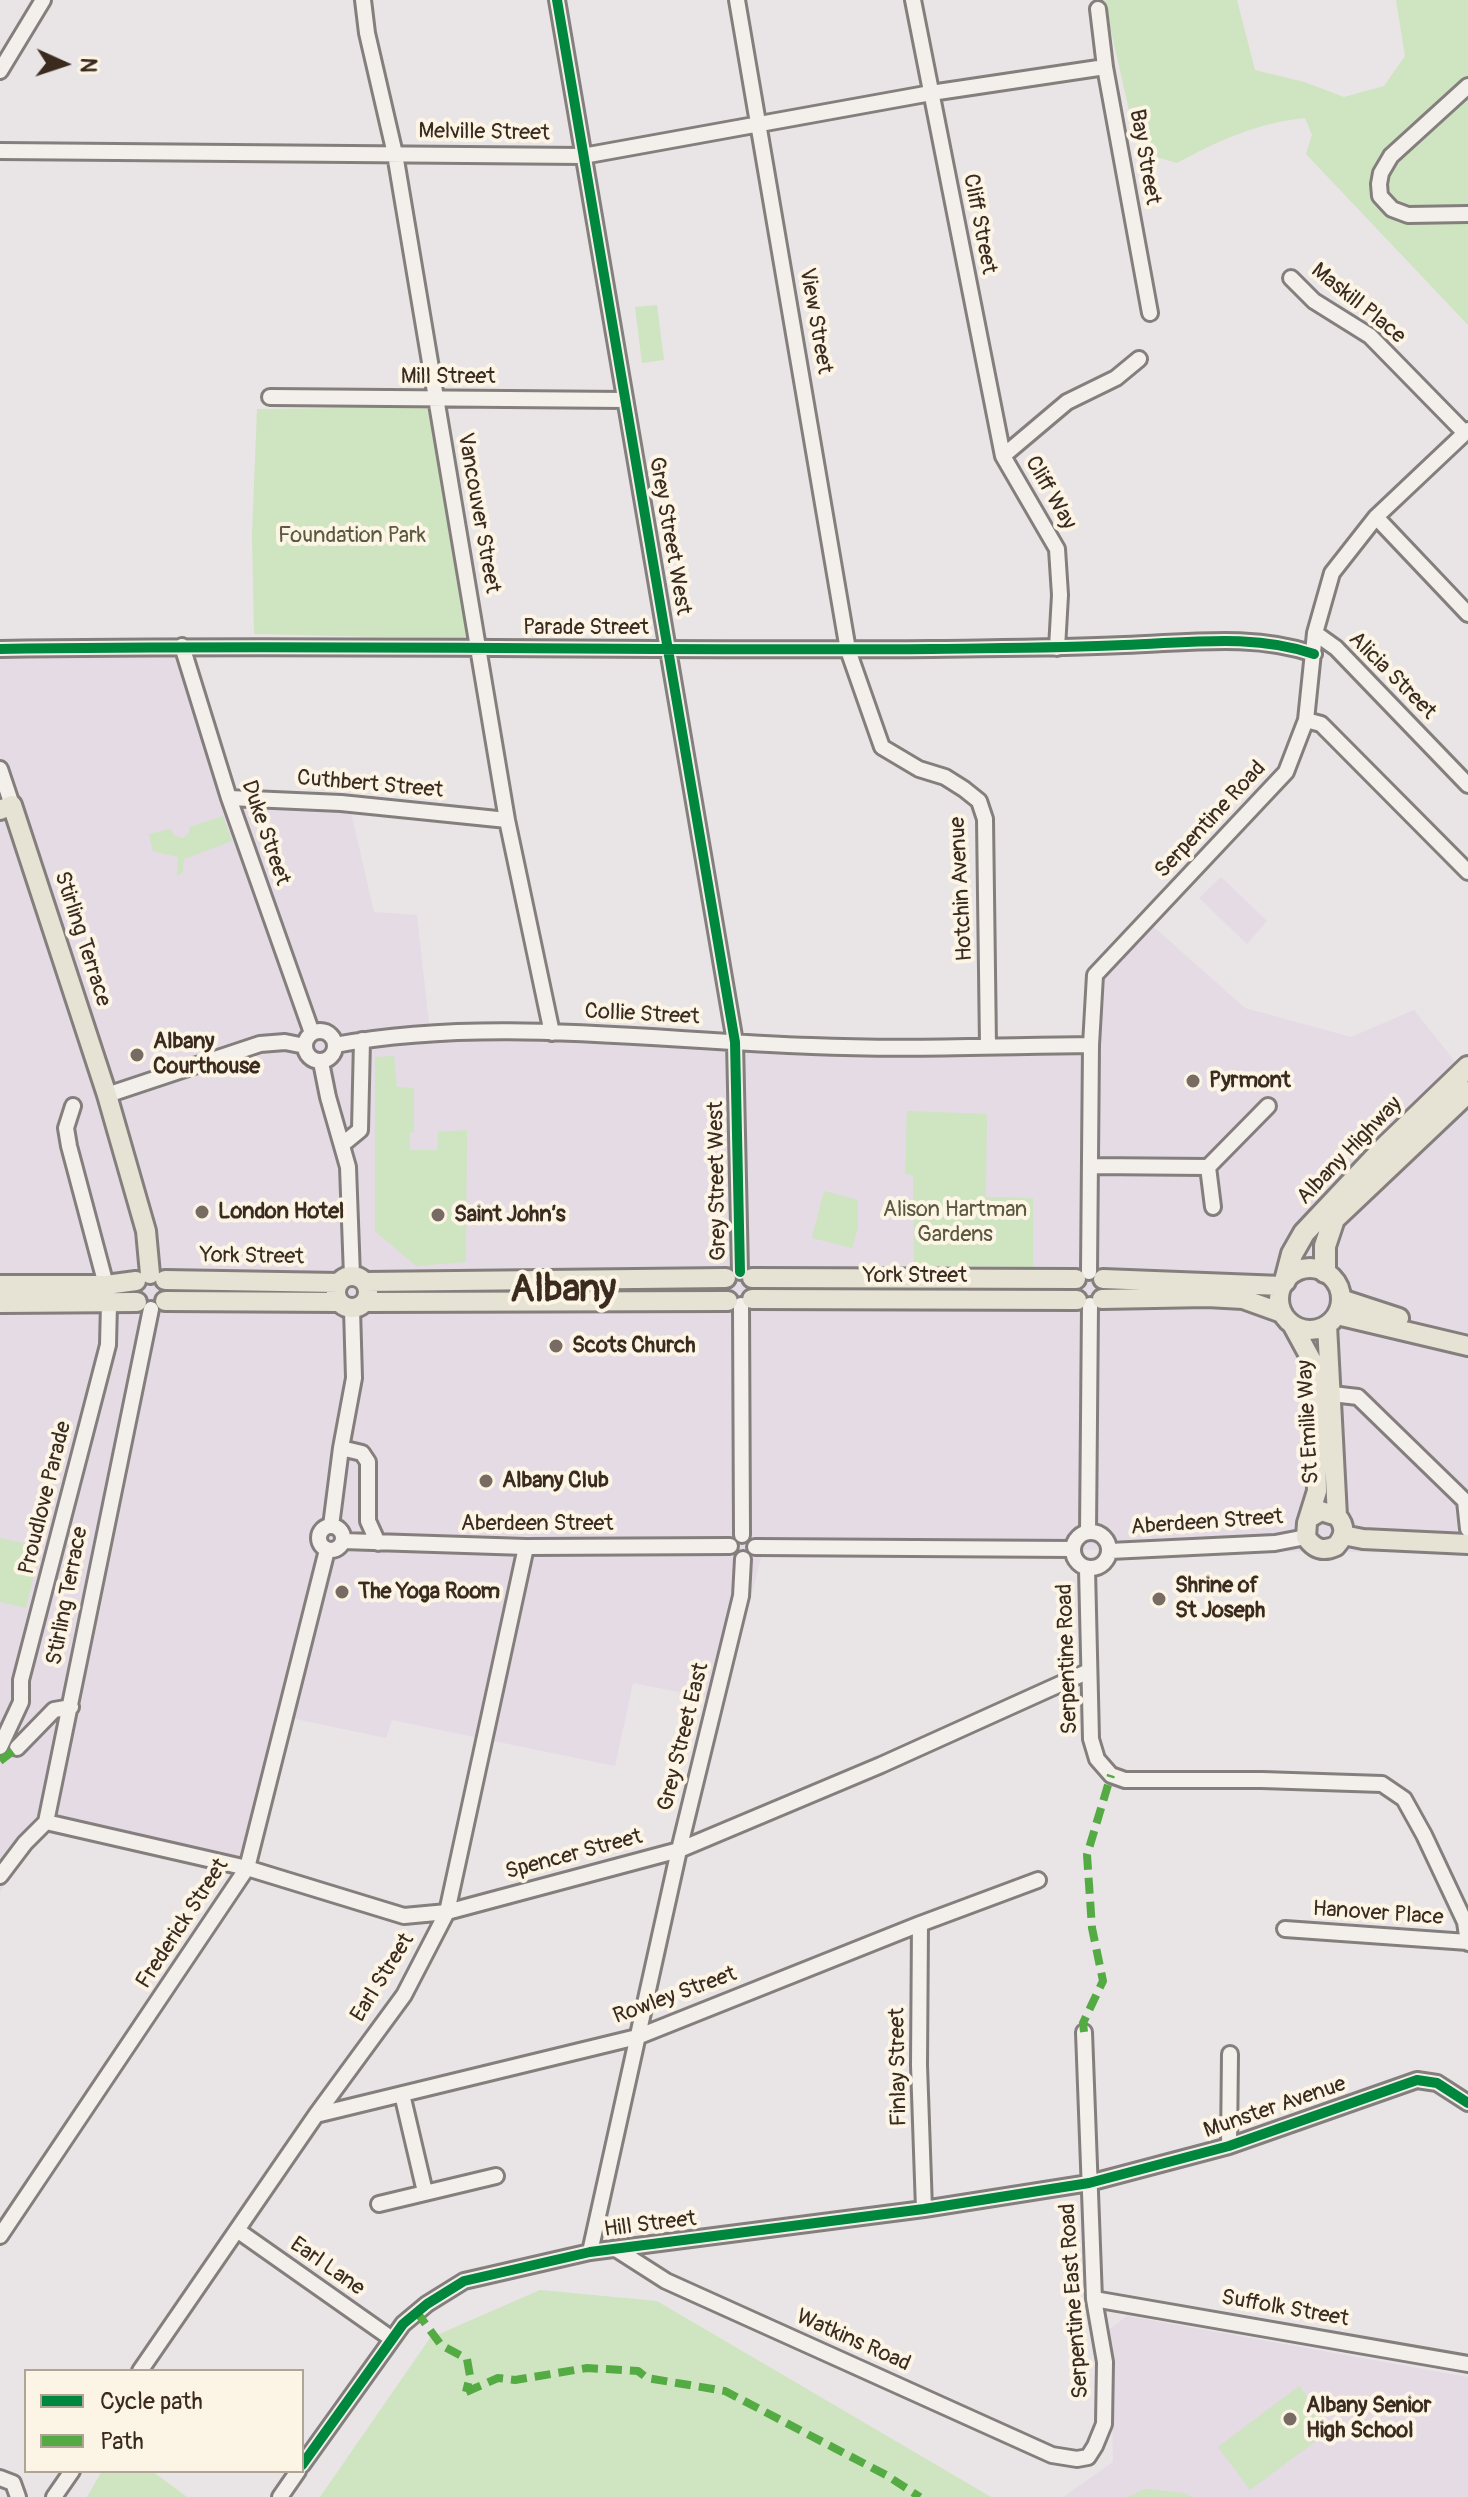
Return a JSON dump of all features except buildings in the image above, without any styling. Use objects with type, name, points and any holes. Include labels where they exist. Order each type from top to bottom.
[{"type":"highway","name":"Albany Highway","points":[[1283,1284],[1292,1254],[1304,1233],[1384,1148],[1468,1067]]},
{"type":"highway","name":"Albany Highway","points":[[1325,1272],[1325,1246],[1334,1219],[1468,1092]]},
{"type":"main road","name":"Stirling Terrace","points":[[6,808],[107,1095],[146,1231],[150,1278]]},
{"type":"main road","points":[[1335,1313],[1336,1283],[1325,1272],[1303,1269],[1283,1284],[1279,1299],[1287,1319],[1304,1330],[1316,1330],[1335,1313],[1385,1314],[1468,1335]]},
{"type":"main road","points":[[739,1276],[755,1289],[740,1302],[723,1290],[739,1276]]},
{"type":"main road","name":"York Street","points":[[0,1303],[107,1294],[150,1278],[1089,1277],[1283,1284]]},
{"type":"main road","points":[[1089,1277],[1106,1289],[1090,1301],[1073,1290],[1089,1277]]},
{"type":"main road","points":[[150,1278],[168,1290],[151,1304],[133,1292],[150,1278]]},
{"type":"main road","points":[[352,1280],[369,1292],[352,1304],[335,1292],[352,1280]]},
{"type":"main road","name":"York Street","points":[[0,1285],[107,1294],[151,1304],[1090,1301],[1207,1297],[1243,1299],[1287,1319]]},
{"type":"main road","points":[[1335,1313],[1468,1346]]},
{"type":"main road","name":"St Emilie Way","points":[[1335,1313],[1332,1394],[1337,1516]]},
{"type":"main road","name":"St Emilie Way","points":[[1287,1319],[1312,1361],[1315,1384],[1317,1491],[1311,1517]]},
{"type":"main road","points":[[1321,1511],[1337,1516],[1344,1528],[1336,1546],[1322,1550],[1306,1537],[1305,1530],[1311,1517],[1321,1511]]},
{"type":"main road","points":[[1343,1535],[1363,1539],[1468,1544]]},
{"type":"street","points":[[0,71],[43,0]]},
{"type":"street","name":"Vancouver Street","points":[[363,0],[367,33],[395,154],[507,820],[552,1033]]},
{"type":"street","name":"Grey Street West","points":[[557,0],[735,1042],[739,1276]]},
{"type":"street","name":"View Street","points":[[737,0],[848,650]]},
{"type":"street","name":"Cliff Street","points":[[913,0],[1003,456]]},
{"type":"street","name":"Bay Street","points":[[1098,9],[1105,67],[1150,313]]},
{"type":"street","name":"Melville Street","points":[[0,151],[583,156],[931,93],[1105,67]]},
{"type":"street","points":[[1468,86],[1391,156],[1381,173],[1379,184],[1380,196],[1392,209],[1408,215],[1468,214]]},
{"type":"street","name":"Maskill Place","points":[[1291,278],[1314,301],[1370,336],[1466,432]]},
{"type":"street","points":[[1003,456],[1067,402],[1116,378],[1139,359]]},
{"type":"street","name":"Mill Street","points":[[270,397],[625,400]]},
{"type":"street","name":"Serpentine Road","points":[[1089,1277],[1091,1045],[1095,975],[1286,772],[1306,720],[1315,633],[1332,573],[1376,517],[1466,432]]},
{"type":"street","name":"Cliff Way","points":[[1003,456],[1057,549],[1060,595],[1057,648]]},
{"type":"street","points":[[1376,517],[1468,614]]},
{"type":"street","name":"Alicia Street","points":[[1315,633],[1336,648],[1468,785]]},
{"type":"street","name":"Parade Street","points":[[0,649],[182,646],[848,650],[1057,648],[1247,640],[1294,647],[1314,654]]},
{"type":"street","name":"Duke Street","points":[[182,646],[308,1039]]},
{"type":"street","name":"Hotchin Avenue","points":[[848,650],[882,747],[919,769],[945,777],[979,801],[985,819],[988,1046]]},
{"type":"street","points":[[1306,720],[1321,724],[1468,872]]},
{"type":"street","points":[[0,769],[6,808]]},
{"type":"street","name":"Cuthbert Street","points":[[229,798],[349,804],[507,820]]},
{"type":"street","name":"Collie Street","points":[[335,1045],[430,1032],[552,1033],[815,1046],[1091,1045]]},
{"type":"street","points":[[107,1095],[260,1044],[308,1039],[328,1033],[335,1045],[332,1055],[321,1062],[311,1059],[308,1039]]},
{"type":"street","points":[[343,1144],[360,1130],[362,1040]]},
{"type":"street","points":[[321,1062],[350,1183],[352,1280]]},
{"type":"street","name":"Proudlove Parade","points":[[0,1747],[21,1702],[21,1680],[108,1345],[107,1294],[66,1128],[73,1106]]},
{"type":"street","points":[[1091,1166],[1208,1167],[1268,1106]]},
{"type":"street","points":[[1208,1167],[1213,1207]]},
{"type":"street","points":[[1088,1532],[1090,1301]]},
{"type":"street","points":[[740,1302],[742,1535]]},
{"type":"street","name":"Stirling Terrace","points":[[46,1822],[151,1304]]},
{"type":"street","points":[[331,1526],[354,1378],[352,1304]]},
{"type":"street","points":[[1332,1394],[1358,1397],[1465,1501],[1468,1529]]},
{"type":"street","points":[[341,1448],[362,1453],[368,1462],[368,1521],[378,1543]]},
{"type":"street","points":[[331,1526],[341,1530],[343,1541],[339,1548],[327,1550],[320,1544],[319,1536],[323,1529],[331,1526]]},
{"type":"street","points":[[1088,1532],[1101,1535],[1110,1551],[1105,1563],[1087,1569],[1077,1562],[1073,1549],[1077,1539],[1088,1532]]},
{"type":"street","points":[[742,1535],[750,1537],[755,1547],[750,1557],[743,1559],[732,1554],[730,1546],[734,1538],[742,1535]]},
{"type":"street","name":"Aberdeen Street","points":[[1110,1551],[1275,1543],[1306,1537]]},
{"type":"street","name":"Aberdeen Street","points":[[343,1541],[526,1547],[730,1546]]},
{"type":"street","name":"Earl Street","points":[[141,2369],[316,2115],[404,1995],[447,1912],[526,1547]]},
{"type":"street","points":[[755,1547],[1073,1549]]},
{"type":"street","name":"Frederick Street","points":[[0,2236],[247,1868],[327,1550]]},
{"type":"street","name":"Grey Street East","points":[[590,2252],[679,1850],[741,1596],[743,1559]]},
{"type":"street","name":"Serpentine Road","points":[[1087,1569],[1091,1739],[1097,1759],[1111,1775],[1125,1780],[1382,1784],[1404,1799],[1424,1835],[1465,1922],[1468,1943]]},
{"type":"street","name":"Spencer Street","points":[[46,1822],[247,1868],[404,1916],[447,1912],[679,1850],[1089,1671]]},
{"type":"street","points":[[17,1748],[54,1710],[71,1707]]},
{"type":"street","points":[[0,1876],[46,1822]]},
{"type":"street","name":"Rowley Street","points":[[316,2115],[637,2037],[1038,1880]]},
{"type":"street","name":"Finlay Street","points":[[920,1924],[919,2065],[924,2209]]},
{"type":"street","name":"Hanover Place","points":[[1285,1929],[1468,1943]]},
{"type":"street","name":"Serpentine East Road","points":[[1077,2459],[1088,2457],[1104,2424],[1105,2362],[1094,2299],[1084,2032]]},
{"type":"street","points":[[1229,2146],[1230,2054]]},
{"type":"street","name":"Munster Avenue","points":[[1089,2183],[1229,2146],[1417,2080],[1437,2083],[1468,2103]]},
{"type":"street","points":[[402,2094],[425,2192]]},
{"type":"street","points":[[379,2204],[496,2176]]},
{"type":"street","name":"Hill Street","points":[[304,2462],[392,2339],[416,2311],[464,2281],[590,2252],[924,2209],[1089,2183]]},
{"type":"street","name":"Earl Lane","points":[[237,2230],[392,2339]]},
{"type":"street","name":"Watkins Road","points":[[616,2249],[666,2281],[1052,2455],[1077,2459]]},
{"type":"street","name":"Suffolk Street","points":[[1094,2299],[1468,2364]]},
{"type":"street","points":[[54,2497],[71,2473]]},
{"type":"street","points":[[280,2497],[297,2473]]},
{"type":"street","points":[[0,2478],[13,2483],[18,2497]]},
{"type":"shaded area","points":[[182,646],[229,798],[349,804],[374,912],[417,915],[430,1032],[735,1042],[1090,1045],[1095,975],[1147,921],[1245,1008],[1351,1037],[1414,1010],[1468,1078],[1468,1553],[764,1547],[724,1701],[633,1683],[615,1766],[392,1720],[386,1738],[286,1717],[247,1868],[46,1822],[0,1892],[0,649]]},
{"type":"shaded area","points":[[1221,877],[1267,921],[1247,944],[1199,898]]},
{"type":"shaded area","name":"Albany Senior High School","points":[[1127,2316],[1468,2377],[1468,2497],[1063,2497],[1113,2462],[1110,2329]]},
{"type":"green space","points":[[1104,0],[1237,0],[1255,70],[1304,82],[1344,97],[1384,86],[1405,56],[1396,0],[1468,0],[1468,325],[1306,154],[1312,135],[1305,118],[1239,134],[1177,163],[1153,156],[1136,141]]},
{"type":"green space","points":[[657,305],[664,360],[642,363],[635,307]]},
{"type":"green space","name":"Foundation Park","points":[[430,407],[472,639],[254,634],[252,534],[257,409]]},
{"type":"green space","points":[[223,816],[232,841],[184,859],[183,872],[177,876],[178,857],[153,851],[149,834],[170,829],[175,836],[182,838],[188,835],[190,827]]},
{"type":"green space","points":[[394,1056],[397,1087],[414,1088],[414,1132],[410,1133],[410,1150],[437,1150],[438,1132],[467,1130],[466,1262],[416,1266],[375,1231],[375,1057]]},
{"type":"green space","name":"Alison Hartman Gardens","points":[[907,1111],[987,1114],[986,1197],[1033,1198],[1033,1267],[914,1266],[913,1175],[905,1174]]},
{"type":"green space","points":[[824,1191],[858,1200],[858,1227],[852,1248],[812,1238]]},
{"type":"green space","points":[[0,1538],[40,1547],[26,1608],[0,1602]]},
{"type":"green space","points":[[540,2290],[657,2301],[991,2497],[320,2497],[430,2338]]},
{"type":"green space","points":[[1299,2386],[1332,2429],[1250,2490],[1218,2447]]},
{"type":"green space","points":[[101,2473],[155,2473],[187,2497],[87,2497]]},
{"type":"green space","points":[[1145,2489],[1184,2493],[1191,2497],[1128,2497]]},
{"type":"marked path","points":[[0,1761],[17,1748]]},
{"type":"marked path","points":[[1084,2032],[1083,2023],[1103,1981],[1092,1928],[1087,1855],[1111,1775]]},
{"type":"marked path","points":[[416,2311],[441,2345],[467,2359],[470,2376],[466,2392]]},
{"type":"marked path","points":[[466,2392],[498,2378],[515,2380],[587,2368],[638,2371],[647,2378],[725,2391],[886,2475],[920,2497]]},
{"type":"cycle path","points":[[557,0],[735,1042],[740,1272]]},
{"type":"cycle path","points":[[0,649],[932,649],[1244,641],[1268,643],[1314,654]]},
{"type":"cycle path","points":[[304,2462],[403,2324],[427,2304],[464,2281],[590,2252],[924,2209],[1089,2183],[1229,2146],[1417,2080],[1437,2083],[1468,2103]]},
{"type":"place","name":"Albany Courthouse","points":[[137,1055]]},
{"type":"place","name":"Pyrmont","points":[[1193,1081]]},
{"type":"place","name":"London Hotel","points":[[202,1212]]},
{"type":"place","name":"Saint John’s","points":[[438,1215]]},
{"type":"place","name":"Scots Church","points":[[556,1346]]},
{"type":"place","name":"Albany Club","points":[[486,1481]]},
{"type":"place","name":"The Yoga Room","points":[[342,1592]]},
{"type":"place","name":"Shrine of St Joseph","points":[[1159,1599]]},
{"type":"place","name":"Albany Senior High School","points":[[1290,2419]]},
{"type":"district","name":"Albany","points":[[563,1291]]}]
